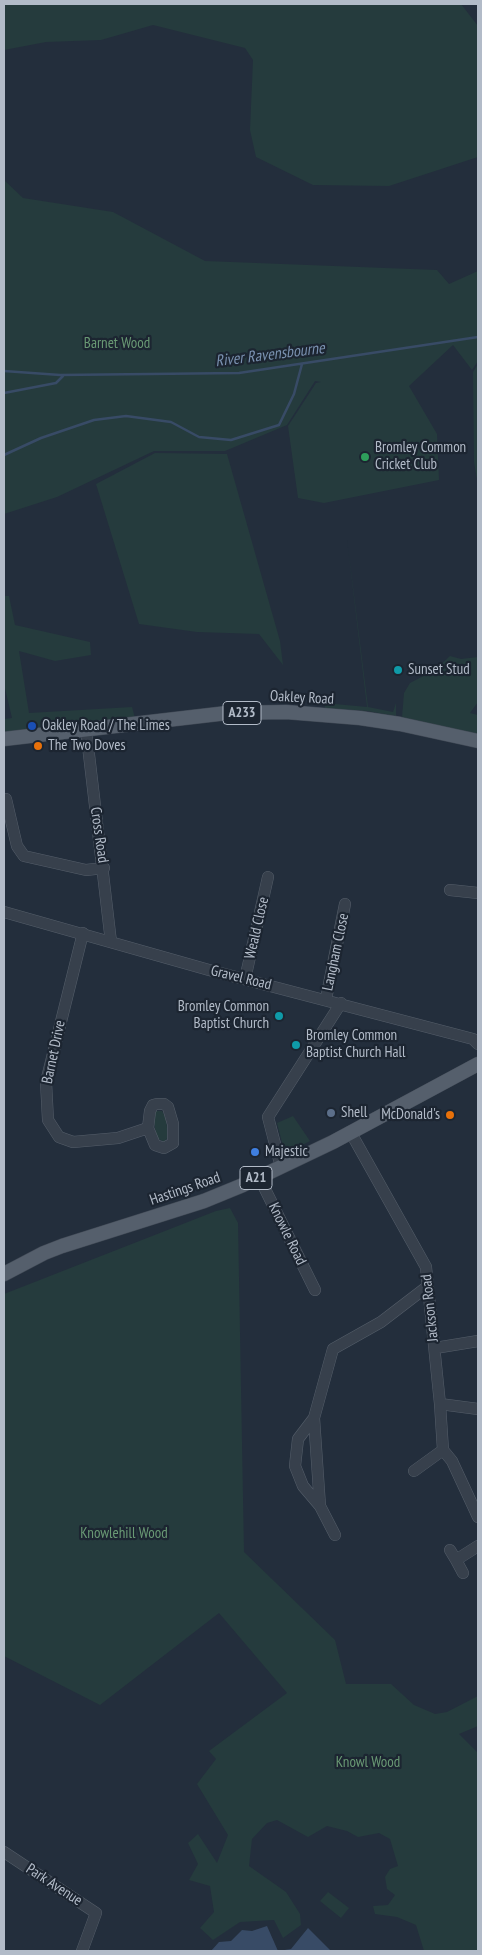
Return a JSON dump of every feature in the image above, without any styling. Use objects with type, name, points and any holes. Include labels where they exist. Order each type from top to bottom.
[{"type":"main road","name":"Oakley Road","points":[[4,739],[227,713],[286,712],[392,723],[478,741]]},
{"type":"main road","name":"Hastings Road","points":[[4,1274],[53,1249],[204,1201],[281,1168],[351,1133],[478,1064]]},
{"type":"street","name":"Cross Road","points":[[86,729],[104,868],[111,942]]},
{"type":"street","points":[[6,799],[17,846],[24,856],[86,870],[104,868]]},
{"type":"street","name":"Weald Close","points":[[246,979],[268,877]]},
{"type":"street","points":[[450,890],[478,893]]},
{"type":"street","name":"Langham Close","points":[[326,999],[345,904]]},
{"type":"street","name":"Gravel Road","points":[[4,912],[473,1039],[478,1044]]},
{"type":"street","name":"Barnet Drive","points":[[83,934],[46,1082],[48,1120],[59,1137],[73,1142],[118,1138],[148,1128]]},
{"type":"street","points":[[281,1168],[268,1117],[341,1003]]},
{"type":"street","name":"Jackson Road","points":[[351,1133],[426,1267],[443,1450]]},
{"type":"street","name":"Knowle Road","points":[[259,1177],[315,1290]]},
{"type":"street","points":[[335,1535],[320,1506],[303,1486],[295,1466],[298,1440],[314,1418],[334,1349],[381,1322],[428,1286]]},
{"type":"street","points":[[435,1348],[478,1341]]},
{"type":"street","points":[[440,1404],[478,1409]]},
{"type":"street","points":[[314,1418],[320,1506]]},
{"type":"street","points":[[414,1471],[443,1450],[452,1461],[478,1517]]},
{"type":"street","points":[[463,1573],[453,1555],[478,1546]]},
{"type":"street","name":"Park Avenue","points":[[4,1852],[96,1912],[82,1951]]},
{"type":"green space","points":[[4,4],[461,4],[478,26],[478,157],[389,186],[313,185],[256,157],[250,130],[253,60],[245,48],[153,25],[101,40],[46,42],[4,50]]},
{"type":"green space","name":"Barnet Wood","points":[[4,180],[23,198],[113,212],[205,261],[437,270],[449,284],[478,271],[478,361],[472,370],[453,345],[409,386],[437,434],[439,480],[324,503],[298,498],[288,426],[316,383],[321,382],[315,381],[287,425],[225,451],[154,451],[57,497],[4,514]]},
{"type":"green space","points":[[478,364],[478,485],[474,462],[473,372]]},
{"type":"green space","points":[[155,453],[227,454],[280,641],[283,665],[259,634],[197,632],[139,624],[96,484]]},
{"type":"green space","points":[[347,539],[368,707],[393,712],[396,703],[396,716],[367,711],[325,708],[324,703],[367,707]]},
{"type":"green space","points":[[4,596],[9,596],[15,625],[90,642],[91,655],[55,661],[19,651],[29,713],[132,707],[135,718],[4,732],[4,719],[12,718],[4,684]]},
{"type":"green space","points":[[450,656],[461,659],[478,657],[478,702],[470,713],[478,715],[478,736],[402,717],[404,693],[410,683],[435,670]]},
{"type":"green space","points":[[156,1111],[162,1111],[166,1118],[168,1137],[164,1142],[157,1138],[153,1118]]},
{"type":"green space","points":[[293,1116],[310,1141],[285,1154],[277,1123]]},
{"type":"green space","name":"Knowlehill Wood","points":[[230,1208],[238,1223],[244,1552],[335,1640],[346,1684],[391,1684],[414,1705],[435,1714],[447,1712],[478,1696],[478,1726],[459,1734],[478,1753],[478,1951],[424,1951],[416,1925],[397,1917],[375,1914],[373,1906],[388,1905],[395,1895],[387,1889],[385,1877],[390,1869],[398,1866],[390,1839],[379,1833],[358,1837],[347,1831],[327,1826],[308,1837],[277,1820],[267,1823],[252,1839],[249,1866],[286,1892],[300,1914],[301,1925],[283,1938],[274,1920],[240,1922],[213,1940],[200,1928],[214,1912],[210,1886],[189,1880],[198,1864],[188,1843],[198,1834],[217,1863],[228,1835],[197,1784],[216,1759],[209,1751],[287,1693],[219,1613],[100,1705],[4,1656],[4,1294],[216,1211]]},
{"type":"green space","points":[[328,1892],[349,1908],[341,1918],[320,1901]]},
{"type":"water","points":[[267,1926],[278,1951],[211,1951],[219,1942],[231,1941],[242,1930],[252,1931]]},
{"type":"water","points":[[308,1928],[331,1951],[278,1951],[291,1949]]},
{"type":"waterway","name":"River Ravensbourne","points":[[4,371],[60,375],[239,373],[478,337]]},
{"type":"waterway","points":[[4,455],[41,438],[94,420],[126,416],[171,422],[199,437],[231,440],[279,425],[294,394],[302,364]]},
{"type":"waterway","points":[[4,393],[56,383],[63,376]]},
{"type":"place","name":"Bromley Common Cricket Club","points":[[365,457]]},
{"type":"place","name":"Sunset Stud","points":[[398,670]]},
{"type":"place","name":"Oakley Road / The Limes","points":[[32,726]]},
{"type":"place","name":"The Two Doves","points":[[38,746]]},
{"type":"place","name":"Bromley Common Baptist Church","points":[[279,1016]]},
{"type":"place","name":"Bromley Common Baptist Church Hall","points":[[296,1045]]},
{"type":"place","name":"Shell","points":[[331,1113]]},
{"type":"place","name":"McDonald's","points":[[450,1115]]},
{"type":"place","name":"Majestic","points":[[255,1152]]},
{"type":"park label","name":"Knowl Wood","points":[[368,1763]]}]
